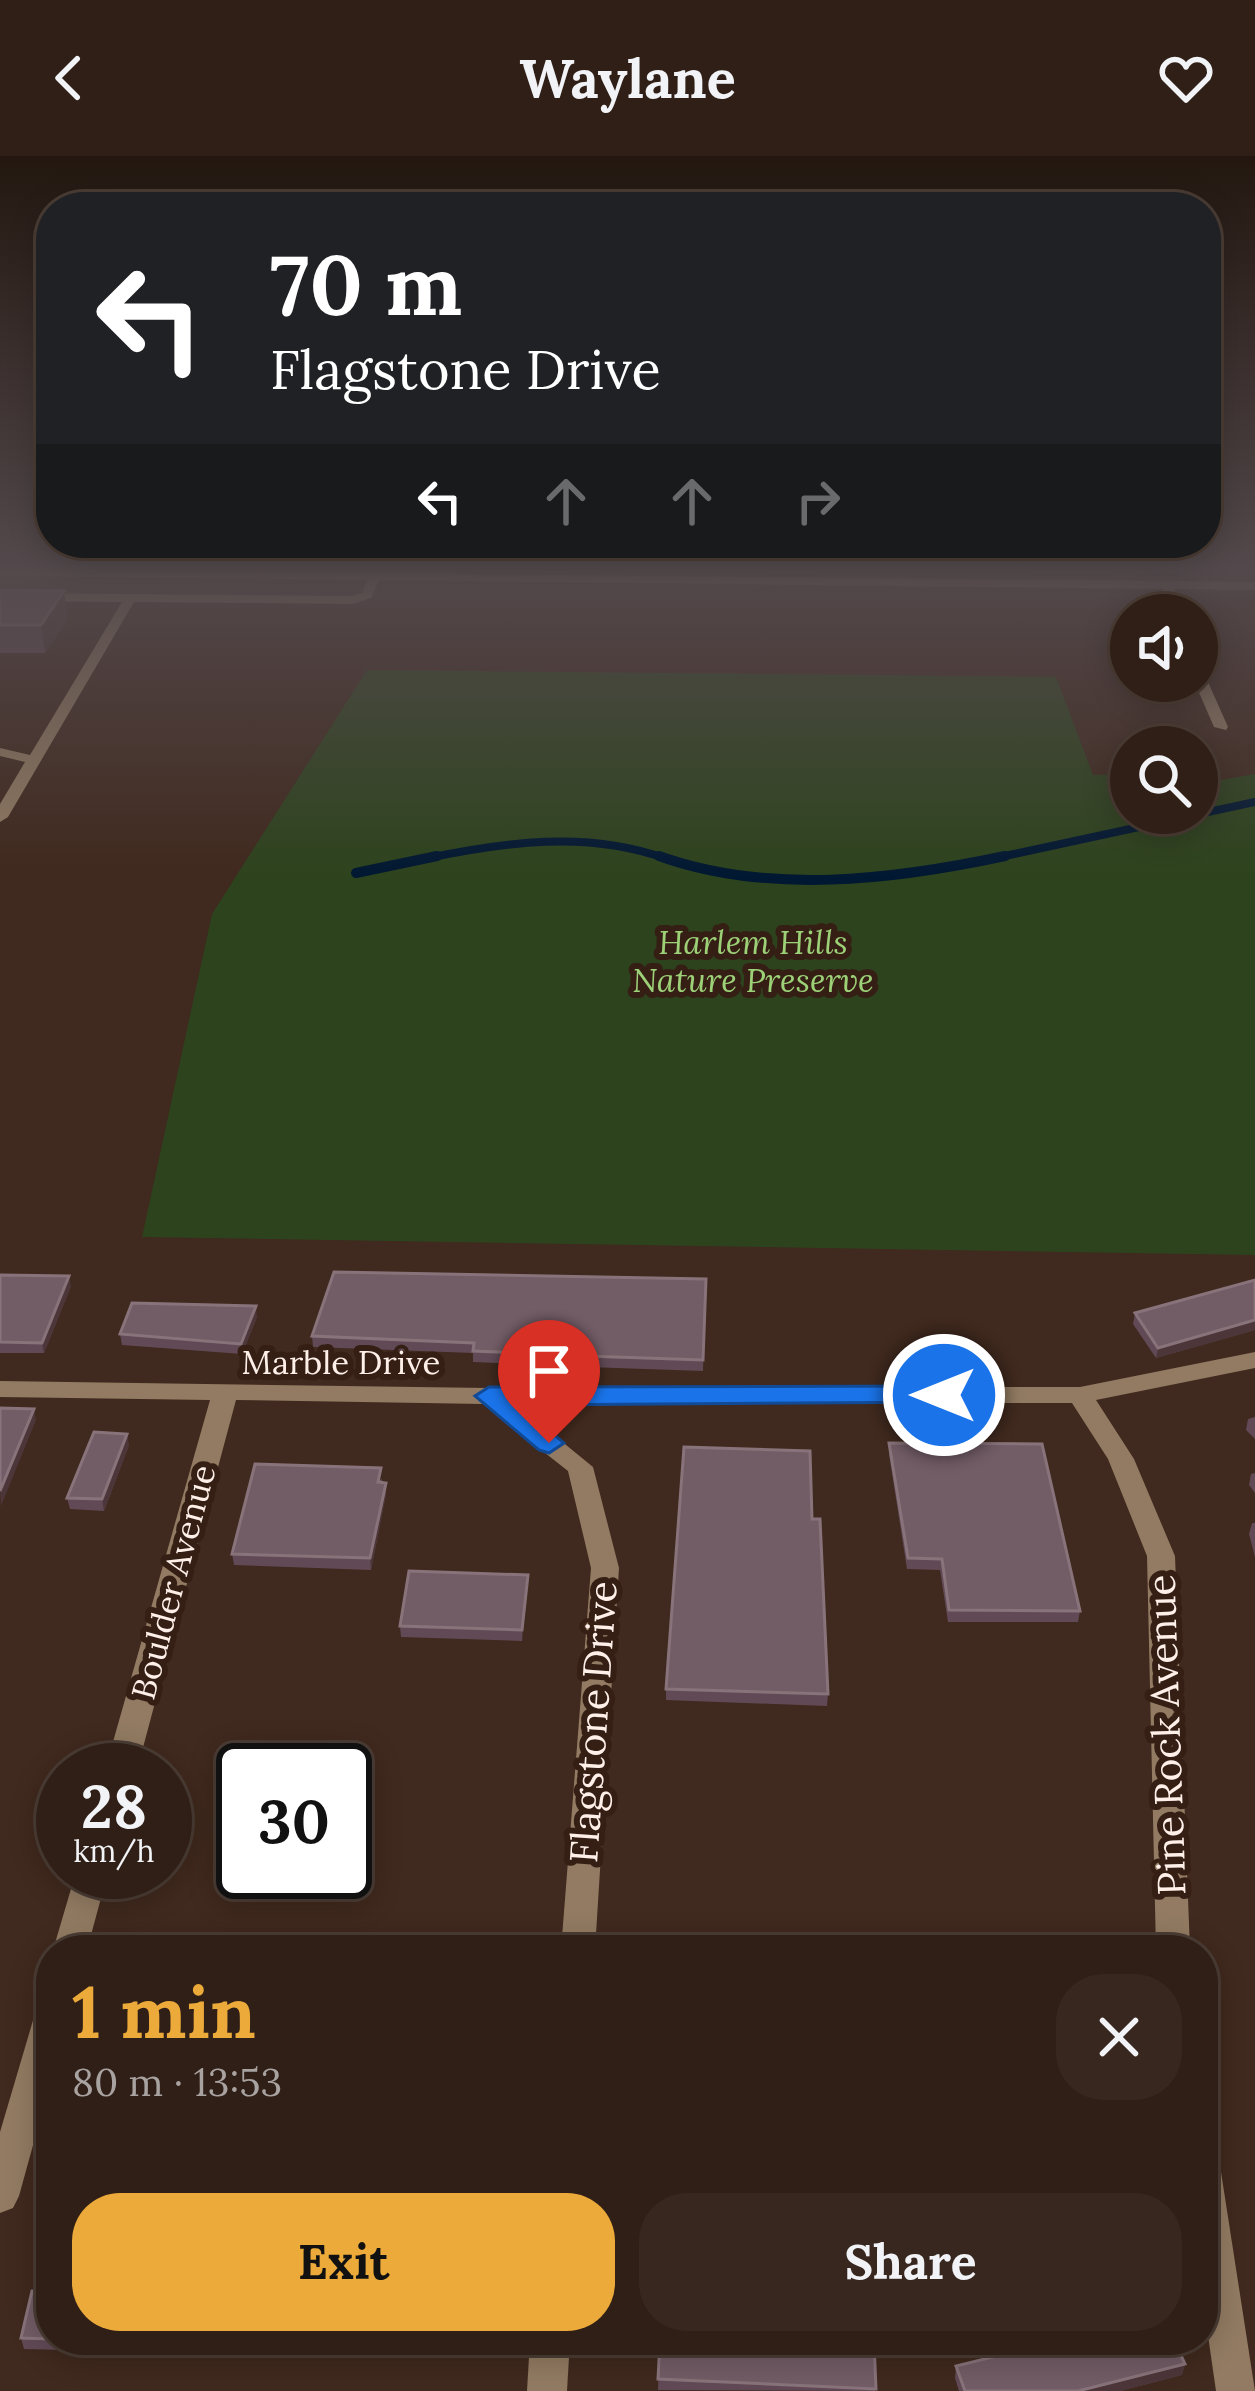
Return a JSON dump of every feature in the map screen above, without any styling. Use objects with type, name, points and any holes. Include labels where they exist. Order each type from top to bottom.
[{"type":"street","name":"Marble Drive","points":[[0,1389],[489,1396],[1080,1395],[1255,1360]]},
{"type":"street","name":"Boulder Avenue","points":[[128,1743],[225,1394]]},
{"type":"street","name":"Pine Rock Avenue","points":[[1080,1395],[1121,1460],[1161,1556],[1173,1935]]},
{"type":"street","name":"Flagstone Drive","points":[[489,1396],[580,1467],[605,1568],[579,1935]]},
{"type":"street","points":[[74,1935],[84,1899]]},
{"type":"street","points":[[0,2196],[36,2070]]},
{"type":"street","points":[[1218,2272],[1236,2391]]},
{"type":"street","points":[[547,2391],[549,2355]]},
{"type":"lane","points":[[0,818],[88,669]]},
{"type":"lane","points":[[1210,702],[1221,727]]},
{"type":"lane","points":[[0,752],[34,760]]},
{"type":"green space","name":"Harlem Hills Nature Preserve","points":[[367,670],[1056,677],[1093,775],[1110,775],[1110,834],[1218,834],[1218,780],[1255,774],[1255,1255],[142,1237],[212,914]]},
{"type":"building","points":[[334,1272],[706,1279],[703,1360],[587,1356],[588,1349],[524,1346],[523,1353],[473,1351],[474,1343],[312,1336]]},
{"type":"building","points":[[0,1275],[69,1276],[42,1343],[0,1342]]},
{"type":"building","points":[[1255,1280],[1255,1320],[1158,1348],[1135,1313]]},
{"type":"building","points":[[132,1303],[256,1306],[241,1344],[120,1334]]},
{"type":"building","points":[[0,1408],[34,1409],[0,1491]]},
{"type":"building","points":[[94,1432],[127,1434],[102,1499],[67,1498]]},
{"type":"building","points":[[889,1443],[1042,1444],[1080,1611],[949,1610],[942,1559],[908,1558]]},
{"type":"building","points":[[684,1447],[810,1451],[812,1519],[820,1519],[828,1694],[666,1689]]},
{"type":"building","points":[[255,1464],[381,1468],[378,1482],[386,1483],[370,1558],[232,1554]]},
{"type":"building","points":[[409,1571],[528,1575],[522,1630],[400,1626]]},
{"type":"building","points":[[32,2291],[36,2291],[36,2338],[21,2338]]},
{"type":"building","points":[[659,2355],[875,2355],[876,2389],[658,2379]]},
{"type":"building","points":[[1001,2355],[1181,2355],[1185,2364],[1078,2391],[965,2391],[956,2366]]},
{"type":"waterway","points":[[1004,856],[1255,802]]},
{"type":"waterway","points":[[423,859],[546,842],[607,844],[667,859]]},
{"type":"waterway","points":[[356,873],[437,856]]},
{"type":"waterway","points":[[659,856],[743,876],[831,880],[919,872],[1004,856]]},
{"type":"waterway","points":[[991,859],[1004,856]]},
{"type":"route","points":[[549,1443],[489,1396],[944,1395]]}]
